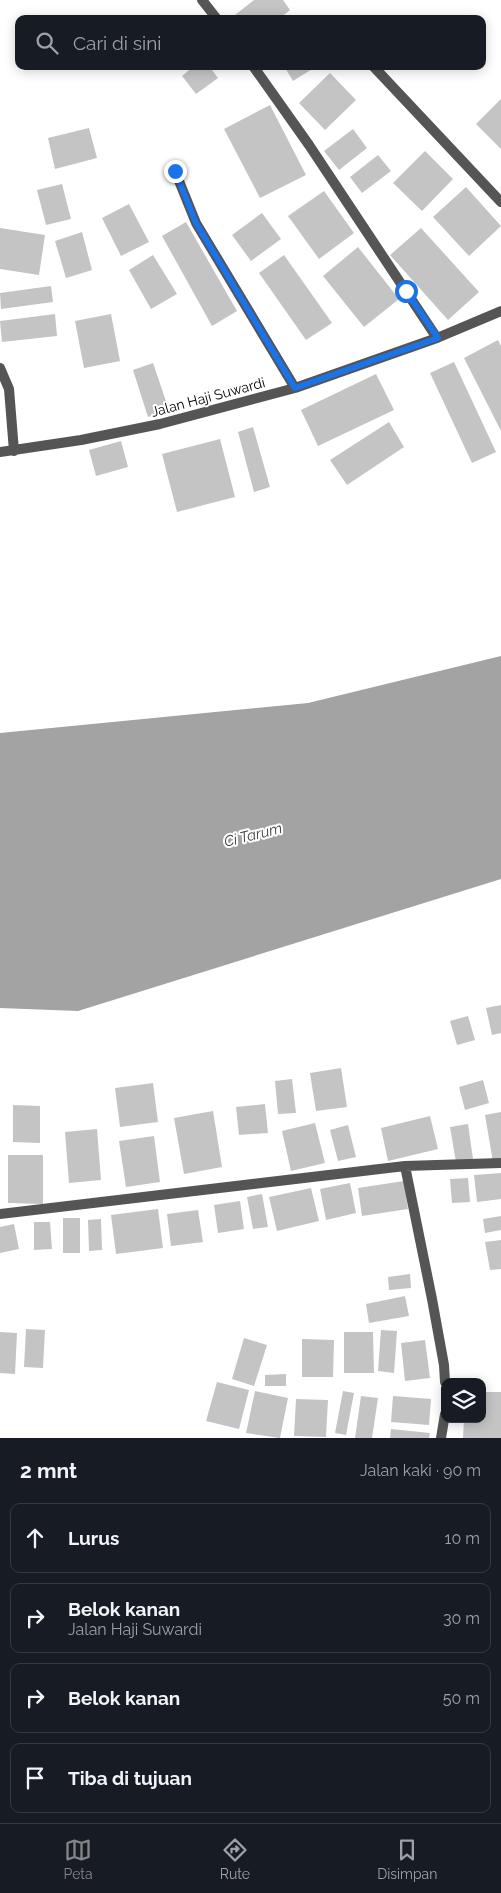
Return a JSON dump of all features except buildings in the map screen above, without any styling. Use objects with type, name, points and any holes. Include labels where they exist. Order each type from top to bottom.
[{"type":"street","points":[[202,0],[214,15]]},
{"type":"street","points":[[256,70],[309,145],[438,338]]},
{"type":"street","points":[[377,70],[501,202]]},
{"type":"street","points":[[175,171],[196,223],[295,388]]},
{"type":"street","name":"Jalan Haji Suwardi","points":[[0,452],[160,424],[295,388],[438,338],[501,312]]},
{"type":"street","points":[[0,368],[8,389],[14,451]]},
{"type":"street","points":[[0,1214],[405,1166],[501,1163]]},
{"type":"street","points":[[405,1166],[432,1299],[445,1378]]},
{"type":"street","points":[[441,1438],[444,1423]]},
{"type":"water","name":"Ci Tarum","points":[[501,656],[501,879],[78,1011],[0,1008],[0,733],[308,703]]},
{"type":"route","points":[[175,171],[196,223],[295,388],[438,338],[406,291]]}]
